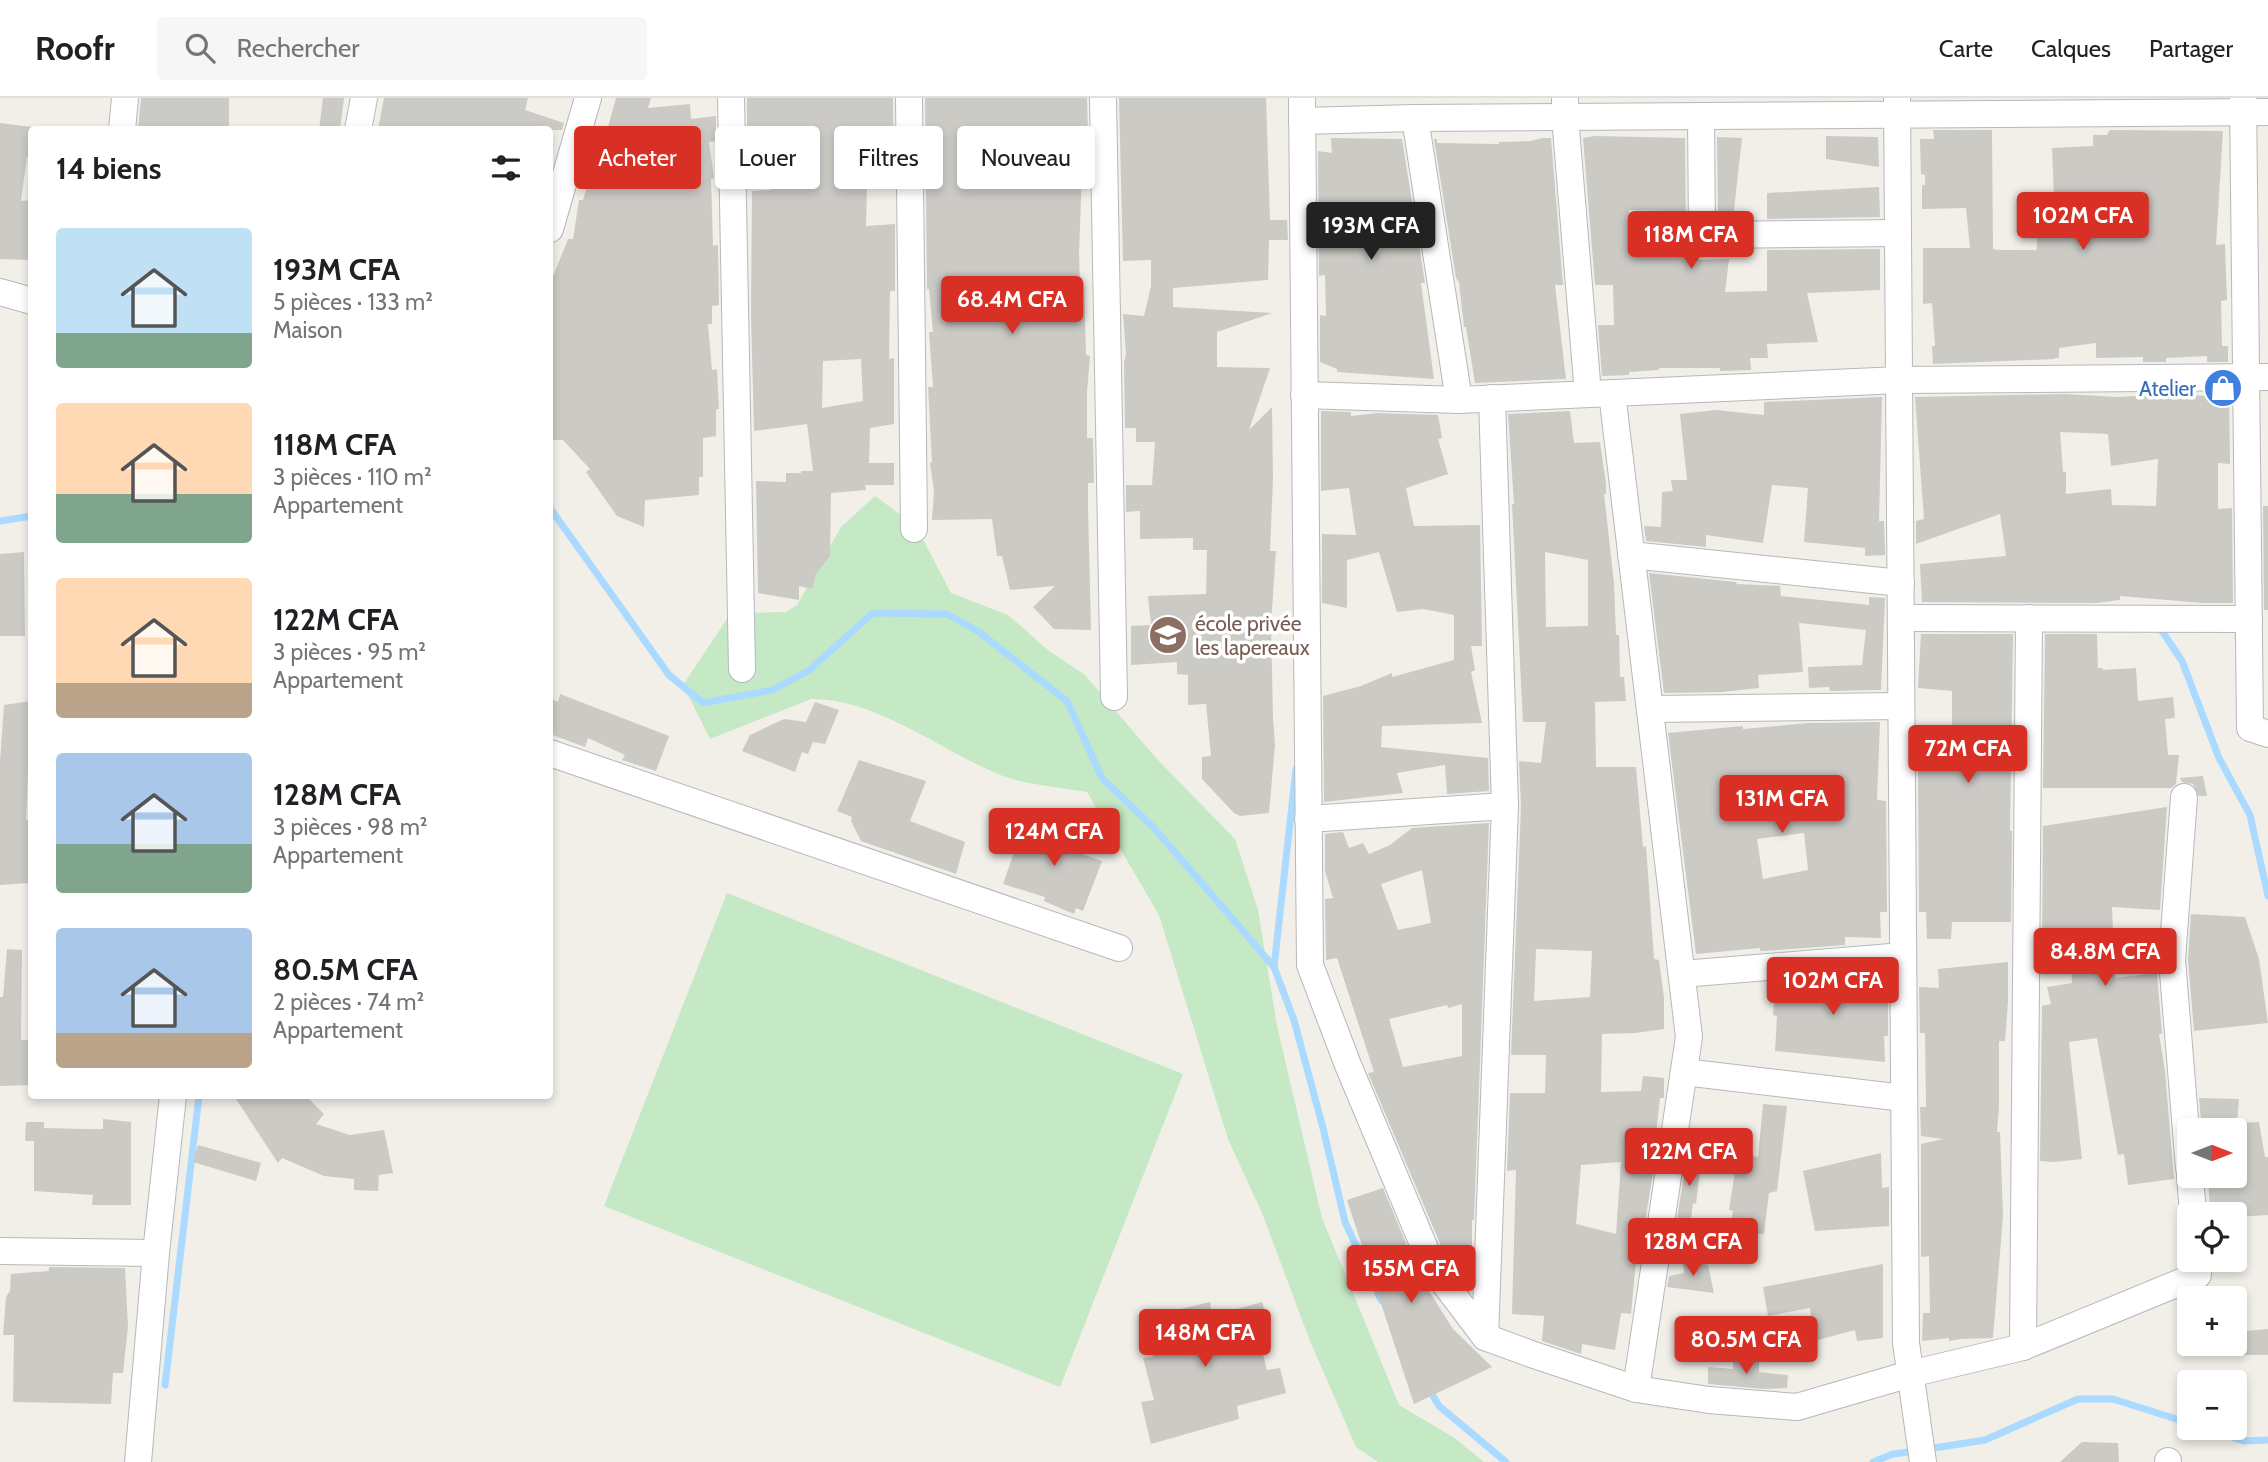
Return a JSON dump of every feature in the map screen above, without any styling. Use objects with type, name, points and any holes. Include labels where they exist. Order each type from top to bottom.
[{"type":"street","points":[[122,126],[125,98]]},
{"type":"street","points":[[359,126],[364,98]]},
{"type":"street","points":[[553,219],[588,98]]},
{"type":"street","points":[[731,98],[743,669]]},
{"type":"street","points":[[909,98],[914,530]]},
{"type":"street","points":[[1103,98],[1114,697]]},
{"type":"street","points":[[1897,106],[1906,1343],[1922,1456]]},
{"type":"street","points":[[2198,1272],[2198,1275],[2023,1347],[1910,1374],[1797,1407],[1636,1389],[1485,1337],[1433,1268],[1348,1065],[1310,965],[1302,110],[1415,118],[1565,107],[1701,116],[1897,106],[2252,107],[2257,377],[2249,619],[2259,648],[2250,728],[2268,734]]},
{"type":"street","points":[[1565,107],[1600,394],[1631,555],[1689,1037],[1636,1389]]},
{"type":"street","points":[[1701,116],[1702,235],[1898,233]]},
{"type":"street","points":[[1415,118],[1459,400]]},
{"type":"street","points":[[0,292],[28,299]]},
{"type":"street","points":[[1304,395],[1459,400],[1899,380],[2257,377]]},
{"type":"street","points":[[1485,1337],[1505,806],[1492,398]]},
{"type":"street","points":[[1631,555],[1900,583]]},
{"type":"street","points":[[1900,618],[2249,619]]},
{"type":"street","points":[[2023,1347],[2029,618]]},
{"type":"street","points":[[1650,709],[1901,706]]},
{"type":"street","points":[[553,754],[1119,948]]},
{"type":"street","points":[[2183,796],[2172,960],[2185,1118]]},
{"type":"street","points":[[1308,819],[1505,806]]},
{"type":"street","points":[[1682,974],[1903,956]]},
{"type":"street","points":[[1684,1072],[1904,1098]]},
{"type":"street","points":[[138,1462],[173,1099]]},
{"type":"street","points":[[0,1251],[156,1253]]},
{"type":"green space","points":[[875,496],[916,526],[951,593],[1008,615],[1048,650],[1085,675],[1156,758],[1235,839],[1258,910],[1277,1026],[1322,1218],[1399,1405],[1456,1439],[1484,1462],[1378,1462],[1356,1447],[1310,1341],[1262,1213],[1228,1139],[1159,915],[1087,792],[1032,784],[1003,776],[885,717],[836,701],[811,699],[710,739],[683,685],[731,613],[786,612],[797,605],[841,527]]},
{"type":"green space","points":[[727,893],[1183,1074],[1060,1387],[604,1206]]},
{"type":"building","points":[[141,98],[229,98],[229,126],[138,126]]},
{"type":"building","points":[[323,98],[344,98],[340,126],[320,126]]},
{"type":"building","points":[[384,98],[528,98],[525,110],[564,123],[562,130],[553,130],[553,126],[379,126]]},
{"type":"building","points":[[616,98],[651,98],[648,108],[690,104],[691,119],[716,116],[715,141],[709,142],[714,178],[711,179],[713,246],[718,245],[719,305],[712,306],[712,324],[708,324],[712,370],[717,369],[719,409],[716,409],[716,436],[703,438],[703,477],[699,477],[699,495],[645,500],[644,527],[617,516],[586,472],[590,469],[563,440],[553,440],[553,276],[568,239],[573,239],[579,200],[583,200],[586,189],[701,189],[701,126],[608,126]]},
{"type":"building","points":[[747,98],[893,98],[893,126],[834,126],[834,189],[867,189],[866,226],[895,224],[895,291],[890,291],[889,359],[894,358],[894,424],[870,428],[869,463],[894,463],[894,485],[865,485],[866,490],[831,493],[830,556],[816,574],[812,589],[799,586],[799,600],[758,593],[756,481],[786,482],[786,473],[813,471],[807,424],[754,431],[752,191],[820,189],[820,126],[747,126]],"holes":[[[861,359],[863,401],[822,408],[823,361]]]},
{"type":"building","points":[[925,98],[1087,98],[1088,126],[957,126],[957,189],[1081,189],[1080,283],[1084,283],[1086,355],[1090,356],[1087,438],[1093,438],[1094,483],[1088,483],[1091,630],[1054,629],[1033,607],[1055,586],[1010,590],[1002,556],[997,556],[992,519],[932,520],[934,492],[930,463],[928,387],[933,387],[929,332],[933,332],[927,289],[926,189],[943,189],[943,126],[925,126]]},
{"type":"building","points":[[1119,98],[1266,98],[1270,220],[1287,220],[1288,240],[1269,240],[1268,280],[1173,288],[1173,307],[1272,313],[1217,332],[1217,367],[1270,368],[1249,430],[1272,407],[1270,551],[1276,551],[1271,624],[1275,745],[1269,813],[1240,816],[1234,813],[1202,779],[1202,757],[1211,756],[1206,704],[1188,705],[1188,675],[1177,674],[1177,662],[1131,665],[1131,626],[1151,625],[1148,596],[1206,594],[1207,550],[1193,550],[1193,538],[1140,539],[1140,511],[1126,512],[1126,485],[1152,485],[1155,442],[1136,442],[1136,428],[1125,428],[1126,355],[1123,314],[1144,316],[1151,286],[1151,260],[1123,261]]},
{"type":"building","points":[[0,123],[28,126],[28,157],[21,201],[28,200],[28,260],[0,259]]},
{"type":"building","points":[[1933,130],[1992,130],[1993,249],[1998,250],[2036,250],[2036,201],[2054,200],[2052,148],[2093,146],[2093,135],[2107,135],[2110,130],[2223,131],[2216,245],[2225,244],[2227,300],[2221,301],[2222,346],[2228,346],[2228,362],[2207,362],[2207,356],[2166,358],[2166,362],[2143,362],[2143,357],[2096,358],[2096,343],[2059,348],[2059,358],[2055,359],[1933,364],[1932,346],[1935,346],[1932,303],[1923,304],[1923,248],[1970,248],[1966,208],[1922,209],[1922,185],[1925,185],[1925,175],[1921,174],[1920,139],[1934,139]]},
{"type":"building","points":[[1826,136],[1878,137],[1879,167],[1826,159]]},
{"type":"building","points":[[1717,137],[1742,138],[1733,219],[1718,219]]},
{"type":"building","points":[[1331,138],[1402,139],[1425,283],[1421,283],[1434,379],[1337,372],[1337,369],[1320,362],[1320,315],[1326,316],[1325,275],[1319,276],[1318,151],[1332,153]]},
{"type":"building","points":[[1551,138],[1563,285],[1555,285],[1566,379],[1475,383],[1434,139],[1437,139],[1437,143],[1499,144]]},
{"type":"building","points":[[1583,138],[1685,138],[1686,236],[1689,244],[1697,250],[1699,260],[1729,259],[1725,292],[1767,291],[1767,250],[1880,249],[1880,290],[1807,293],[1818,342],[1767,344],[1768,358],[1750,358],[1751,370],[1659,368],[1629,372],[1629,375],[1602,376],[1598,325],[1614,325],[1613,285],[1595,285]],"holes":[[[1629,210],[1672,211],[1674,250],[1632,253]]]},
{"type":"building","points":[[1879,187],[1880,217],[1767,219],[1767,193]]},
{"type":"building","points":[[2207,393],[2229,393],[2230,464],[2218,463],[2218,509],[2232,508],[2233,603],[2120,596],[2120,600],[2096,603],[1922,602],[1920,564],[2006,556],[2000,514],[1916,544],[1916,521],[1924,519],[1915,397],[2063,394],[2118,397],[2164,394],[2207,396]],"holes":[[[2060,432],[2108,434],[2111,466],[2158,459],[2156,506],[2112,505],[2111,489],[2066,494],[2066,472],[2063,472]]]},
{"type":"building","points":[[1882,397],[1879,521],[1884,521],[1885,555],[1865,556],[1865,548],[1804,542],[1808,488],[1772,485],[1763,543],[1706,535],[1706,547],[1646,541],[1644,526],[1661,527],[1662,492],[1673,491],[1671,480],[1687,480],[1680,414],[1716,410],[1764,415],[1764,402]]},
{"type":"building","points":[[1321,411],[1351,412],[1351,416],[1378,413],[1438,415],[1442,438],[1438,439],[1448,474],[1406,488],[1414,526],[1480,525],[1482,646],[1471,646],[1475,670],[1471,672],[1482,723],[1382,726],[1381,747],[1488,758],[1489,791],[1447,794],[1445,765],[1397,773],[1403,793],[1324,802],[1323,696],[1361,686],[1392,673],[1392,677],[1454,660],[1454,615],[1423,609],[1397,612],[1379,552],[1347,560],[1347,608],[1322,603],[1322,534],[1356,535],[1349,488],[1321,491]]},
{"type":"building","points":[[1570,411],[1574,443],[1600,442],[1606,484],[1604,494],[1614,583],[1616,635],[1619,635],[1620,677],[1624,677],[1626,701],[1595,702],[1596,767],[1636,767],[1643,847],[1646,846],[1654,959],[1659,960],[1664,998],[1664,1029],[1602,1034],[1601,1092],[1641,1091],[1643,1076],[1664,1078],[1664,1098],[1660,1098],[1656,1133],[1659,1134],[1644,1229],[1641,1228],[1637,1250],[1631,1314],[1621,1313],[1615,1350],[1582,1344],[1581,1354],[1542,1341],[1544,1316],[1512,1314],[1516,1170],[1507,1171],[1510,1093],[1545,1093],[1546,1055],[1511,1055],[1521,807],[1519,761],[1541,763],[1546,722],[1523,722],[1508,414]],"holes":[[[1545,552],[1588,560],[1588,626],[1546,627]],[[1536,949],[1592,951],[1590,997],[1534,1001]],[[1621,1162],[1616,1234],[1576,1224],[1581,1165]]]},
{"type":"building","points":[[2263,506],[2268,506],[2268,610],[2264,610]]},
{"type":"building","points":[[24,552],[25,636],[0,636],[0,554]]},
{"type":"building","points":[[1649,573],[1737,584],[1780,586],[1781,596],[1869,605],[1869,597],[1885,598],[1881,690],[1830,691],[1829,687],[1809,688],[1808,667],[1862,665],[1866,630],[1799,623],[1803,672],[1758,675],[1759,688],[1664,693]]},
{"type":"building","points":[[1921,634],[2013,634],[2011,922],[1952,922],[1951,939],[1927,939],[1926,912],[1919,912],[1918,768],[1954,767],[1952,691],[1918,688]]},
{"type":"building","points":[[2045,634],[2097,634],[2098,668],[2136,668],[2138,701],[2173,697],[2175,718],[2165,719],[2168,755],[2179,755],[2176,784],[2171,788],[2043,788]]},
{"type":"building","points":[[560,694],[669,736],[656,771],[622,760],[625,755],[588,738],[585,747],[553,735],[553,700],[558,702]]},
{"type":"building","points":[[28,701],[28,883],[0,885],[0,761],[4,705]]},
{"type":"building","points":[[815,702],[839,710],[825,744],[813,742],[808,754],[802,752],[795,772],[742,751],[750,735],[784,719],[806,722]]},
{"type":"building","points":[[1880,722],[1877,800],[1886,801],[1887,912],[1880,912],[1881,938],[1845,937],[1845,945],[1760,951],[1760,948],[1696,954],[1668,733],[1809,723]],"holes":[[[1804,833],[1808,870],[1763,879],[1757,839]]]},
{"type":"building","points":[[859,760],[926,781],[910,821],[965,842],[956,874],[861,841],[851,821],[852,817],[837,811]]},
{"type":"building","points":[[2203,776],[2207,796],[2199,796],[2193,784],[2182,782],[2180,778]]},
{"type":"building","points":[[2167,807],[2160,910],[2112,907],[2115,978],[2157,973],[2162,1034],[2159,1034],[2165,1071],[2174,1179],[2128,1185],[2124,1154],[2118,1155],[2097,1038],[2069,1042],[2082,1159],[2040,1161],[2042,1006],[2051,1004],[2047,987],[2072,983],[2070,944],[2042,946],[2043,826]]},
{"type":"building","points":[[1064,819],[1082,827],[1073,851],[1102,861],[1083,911],[1076,908],[1074,914],[1044,901],[1045,897],[1003,884],[1022,830],[1054,840]]},
{"type":"building","points":[[1489,823],[1472,1265],[1461,1264],[1461,1279],[1447,1260],[1368,1073],[1374,1072],[1337,958],[1326,960],[1325,899],[1333,898],[1325,871],[1325,834],[1343,832],[1349,848],[1363,843],[1369,854],[1390,845],[1412,828]],"holes":[[[1422,870],[1431,923],[1398,930],[1381,884]],[[1462,1004],[1462,1056],[1403,1067],[1389,1019]]]},
{"type":"building","points":[[2191,914],[2245,917],[2259,959],[2268,1023],[2194,1031],[2188,960]]},
{"type":"building","points":[[7,949],[22,950],[21,1040],[28,1040],[28,1085],[0,1086],[0,997],[3,997]]},
{"type":"building","points":[[2008,962],[2005,1041],[1999,1041],[1997,1132],[2000,1132],[2003,1216],[1993,1338],[1922,1341],[1923,1313],[1930,1313],[1929,1256],[1921,1257],[1921,1144],[1943,1139],[1921,1136],[1920,1107],[1926,1107],[1925,1033],[1920,1033],[1919,987],[1939,988],[1938,969]]},
{"type":"building","points":[[1883,974],[1883,987],[1888,987],[1885,1062],[1775,1051],[1777,1016],[1773,1015],[1776,982]]},
{"type":"building","points":[[2199,1098],[2239,1099],[2237,1118],[2201,1118]]},
{"type":"building","points":[[236,1099],[309,1099],[324,1114],[316,1124],[350,1135],[384,1130],[393,1173],[379,1175],[378,1191],[354,1190],[354,1179],[324,1176],[282,1158],[278,1163]]},
{"type":"building","points":[[1763,1104],[1787,1106],[1777,1191],[1769,1193],[1764,1234],[1754,1234],[1755,1252],[1725,1258],[1733,1211],[1729,1210],[1738,1152],[1758,1157]]},
{"type":"building","points":[[103,1119],[131,1122],[131,1205],[92,1205],[93,1195],[34,1191],[34,1141],[25,1141],[26,1122],[44,1122],[44,1128],[103,1129]]},
{"type":"building","points":[[2259,1122],[2265,1157],[2268,1157],[2268,1215],[2247,1216],[2247,1202],[2209,1202],[2209,1188],[2247,1188],[2247,1123]]},
{"type":"building","points":[[1689,1141],[1703,1144],[1696,1204],[1693,1203],[1689,1235],[1675,1233]]},
{"type":"building","points":[[198,1145],[261,1163],[256,1181],[193,1162]]},
{"type":"building","points":[[1881,1153],[1882,1188],[1889,1187],[1889,1226],[1815,1231],[1803,1171]]},
{"type":"building","points":[[1383,1188],[1420,1277],[1453,1329],[1492,1367],[1414,1404],[1347,1200]]},
{"type":"building","points":[[1683,1261],[1708,1265],[1714,1293],[1667,1287],[1669,1276],[1684,1273]]},
{"type":"building","points":[[1883,1264],[1883,1338],[1857,1341],[1855,1330],[1814,1341],[1810,1308],[1768,1316],[1763,1287]]},
{"type":"building","points":[[49,1267],[125,1268],[128,1326],[123,1373],[113,1373],[111,1404],[13,1402],[14,1335],[3,1335],[11,1274],[49,1271]]},
{"type":"building","points":[[1210,1302],[1212,1316],[1262,1302],[1270,1329],[1257,1331],[1267,1370],[1280,1368],[1286,1393],[1237,1406],[1239,1419],[1151,1444],[1141,1402],[1154,1400],[1143,1358],[1153,1357],[1144,1318]]},
{"type":"building","points":[[2268,1329],[2268,1355],[2247,1355],[2247,1331]]},
{"type":"building","points":[[1733,1358],[1759,1358],[1759,1372],[1788,1375],[1787,1388],[1764,1389],[1708,1384],[1708,1367],[1733,1369]]},
{"type":"building","points":[[2082,1442],[2118,1443],[2119,1462],[2060,1462]]},
{"type":"waterway","points":[[553,512],[669,675],[703,703],[772,690],[808,671],[873,613],[947,614],[979,632],[1067,701],[1102,778],[1155,829],[1274,967],[1294,1020],[1345,1222],[1381,1300]]},
{"type":"waterway","points":[[0,521],[28,517]]},
{"type":"waterway","points":[[2158,625],[2182,661],[2219,758],[2250,815],[2268,896]]},
{"type":"waterway","points":[[1274,967],[1296,769]]},
{"type":"waterway","points":[[165,1385],[199,1099]]},
{"type":"waterway","points":[[1428,1387],[1439,1406],[1506,1462]]},
{"type":"waterway","points":[[1928,1449],[1985,1440],[2078,1399],[2113,1399],[2177,1419]]},
{"type":"waterway","points":[[2241,1440],[2268,1440]]},
{"type":"waterway","points":[[1873,1462],[1893,1454],[1916,1451]]},
{"type":"place","name":"Atelier","points":[[2223,388]]},
{"type":"place","name":"école privée les lapereaux","points":[[1168,635]]}]
